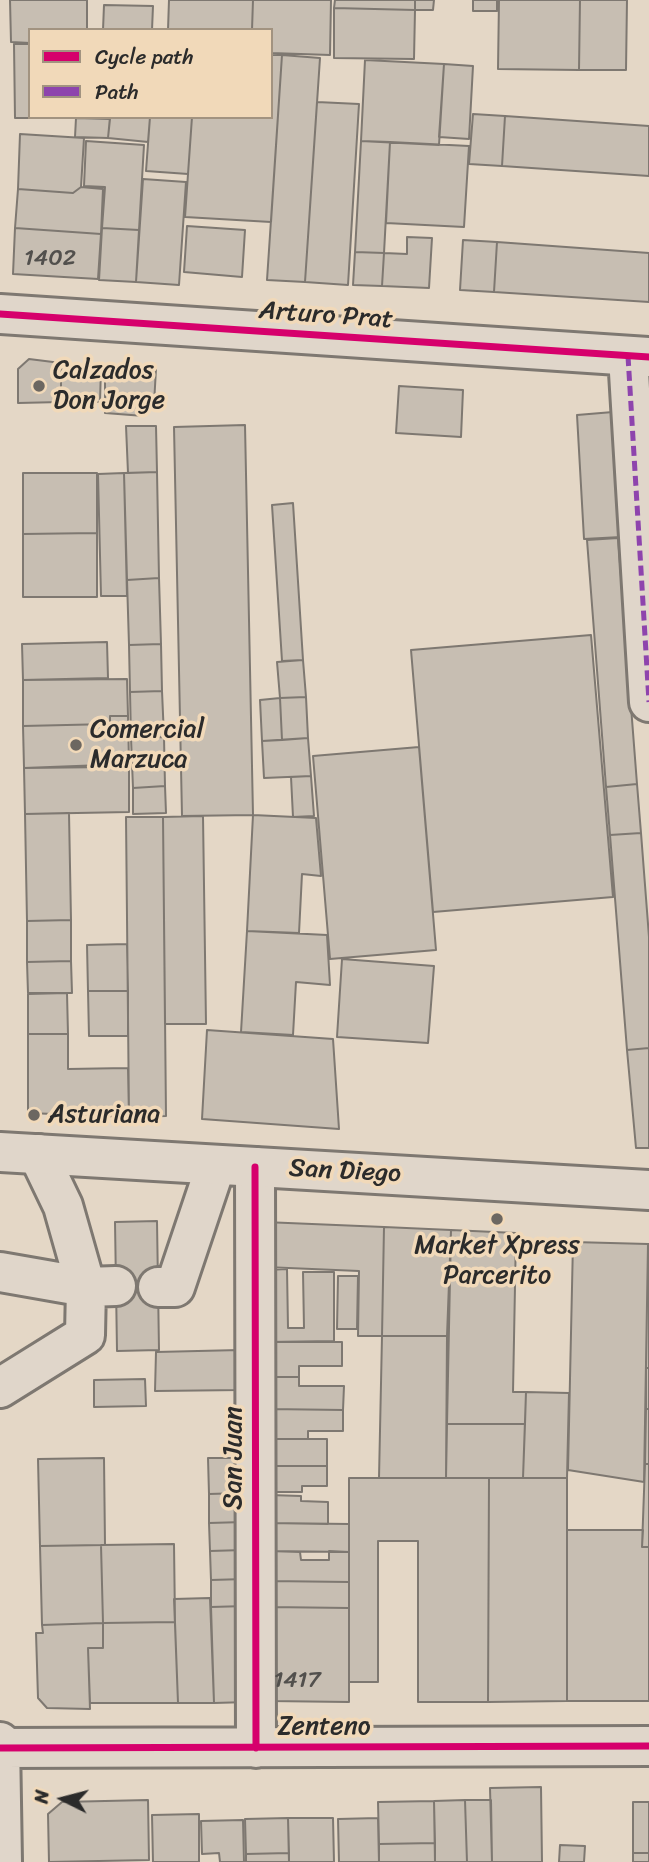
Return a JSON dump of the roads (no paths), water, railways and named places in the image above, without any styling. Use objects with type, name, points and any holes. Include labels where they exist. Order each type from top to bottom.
[{"type":"street","name":"Arturo Prat","points":[[0,314],[638,357]]},
{"type":"street","points":[[638,357],[649,702]]},
{"type":"street","name":"San Diego","points":[[0,1152],[649,1190]]},
{"type":"street","points":[[0,1388],[85,1335],[101,1287],[38,1154]]},
{"type":"street","points":[[167,1287],[216,1165]]},
{"type":"street","name":"San Juan","points":[[255,1167],[256,1748]]},
{"type":"street","points":[[0,1272],[101,1287]]},
{"type":"street","points":[[0,1742],[2,1862]]},
{"type":"street","name":"Zenteno","points":[[0,1748],[649,1746]]},
{"type":"place","name":"Calzados Don Jorge","points":[[39,386]]},
{"type":"place","name":"Comercial Marzuca","points":[[76,745]]},
{"type":"place","name":"Asturiana","points":[[34,1115]]},
{"type":"place","name":"Market Xpress Parcerito","points":[[497,1219]]}]
